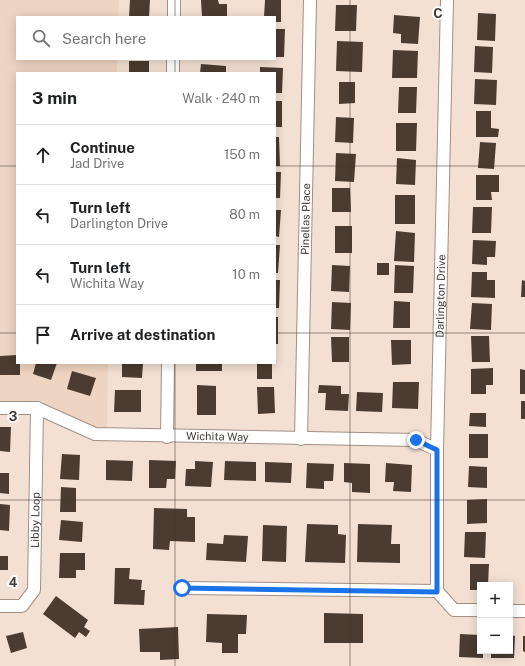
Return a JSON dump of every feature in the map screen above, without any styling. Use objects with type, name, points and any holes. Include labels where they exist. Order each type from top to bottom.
[{"type":"street","points":[[174,0],[174,16]]},
{"type":"street","name":"Pinellas Place","points":[[301,439],[310,0]]},
{"type":"street","name":"Darlington Drive","points":[[437,592],[437,450],[447,0]]},
{"type":"street","points":[[173,60],[173,72]]},
{"type":"street","points":[[167,437],[168,364]]},
{"type":"street","name":"Wichita Way","points":[[0,408],[37,408],[95,434],[167,437],[416,440],[437,450]]},
{"type":"street","name":"Libby Loop","points":[[0,606],[22,606],[34,590],[37,408]]},
{"type":"street","points":[[182,588],[437,592],[454,610],[477,610]]},
{"type":"street","points":[[513,611],[525,611]]},
{"type":"shaded area","points":[[0,0],[119,0],[118,16],[16,16],[16,60],[117,60],[117,72],[16,72],[16,364],[108,364],[107,428],[96,428],[43,404],[43,401],[0,401]]},
{"type":"building","points":[[130,0],[150,0],[149,16],[129,16]]},
{"type":"building","points":[[201,0],[218,0],[219,4],[227,4],[227,16],[202,16]]},
{"type":"building","points":[[265,0],[281,0],[281,22],[276,22],[276,16],[264,16]]},
{"type":"building","points":[[336,5],[357,5],[356,31],[335,31]]},
{"type":"building","points":[[478,13],[496,14],[495,41],[477,40]]},
{"type":"building","points":[[394,15],[420,17],[418,44],[401,43],[401,34],[393,33]]},
{"type":"building","points":[[276,29],[285,29],[284,57],[276,57]]},
{"type":"building","points":[[337,41],[363,42],[362,72],[336,71]]},
{"type":"building","points":[[475,46],[493,47],[492,73],[474,72]]},
{"type":"building","points":[[393,50],[418,51],[417,78],[392,78]]},
{"type":"building","points":[[129,61],[149,61],[149,72],[129,72]]},
{"type":"building","points":[[201,64],[226,66],[226,72],[200,72]]},
{"type":"building","points":[[260,67],[283,68],[282,93],[276,93],[276,72],[260,72]]},
{"type":"building","points":[[475,79],[497,80],[496,105],[474,104]]},
{"type":"building","points":[[339,82],[355,82],[355,103],[339,104]]},
{"type":"building","points":[[399,87],[417,87],[416,113],[398,113]]},
{"type":"building","points":[[276,101],[282,101],[282,127],[276,127]]},
{"type":"building","points":[[476,111],[491,111],[491,128],[499,129],[498,137],[476,137]]},
{"type":"building","points":[[336,117],[354,118],[353,143],[335,142]]},
{"type":"building","points":[[396,123],[417,123],[416,151],[396,151]]},
{"type":"building","points":[[276,137],[279,137],[280,166],[276,166]]},
{"type":"building","points":[[480,142],[496,143],[494,169],[478,168]]},
{"type":"building","points":[[336,153],[356,154],[354,182],[335,181]]},
{"type":"building","points":[[397,158],[416,160],[415,185],[396,184]]},
{"type":"building","points":[[276,172],[281,172],[280,198],[276,198]]},
{"type":"building","points":[[476,175],[499,175],[499,192],[491,192],[492,200],[476,200]]},
{"type":"building","points":[[332,188],[350,188],[351,212],[332,212]]},
{"type":"building","points":[[395,195],[415,195],[415,224],[395,224]]},
{"type":"building","points":[[473,207],[492,207],[491,233],[472,233]]},
{"type":"building","points":[[276,210],[281,210],[279,237],[276,236]]},
{"type":"building","points":[[335,226],[352,226],[352,253],[335,253]]},
{"type":"building","points":[[396,231],[415,233],[414,262],[394,261]]},
{"type":"building","points":[[473,240],[496,241],[495,257],[487,257],[487,265],[472,264]]},
{"type":"building","points":[[276,245],[280,245],[278,273],[276,273]]},
{"type":"building","points":[[377,263],[389,263],[389,275],[377,275]]},
{"type":"building","points":[[332,265],[350,266],[349,292],[331,291]]},
{"type":"building","points":[[395,265],[414,266],[413,293],[394,293]]},
{"type":"building","points":[[472,272],[487,272],[487,280],[495,280],[495,298],[471,297]]},
{"type":"building","points":[[276,280],[280,280],[279,308],[276,308]]},
{"type":"building","points":[[522,280],[525,281],[525,297],[521,297]]},
{"type":"building","points":[[394,301],[410,302],[410,328],[393,328]]},
{"type":"building","points":[[332,302],[351,303],[350,330],[331,329]]},
{"type":"building","points":[[472,303],[492,304],[491,330],[470,329]]},
{"type":"building","points":[[276,317],[278,317],[278,344],[276,344]]},
{"type":"building","points":[[471,336],[489,336],[490,362],[472,362]]},
{"type":"building","points":[[331,337],[349,337],[349,362],[332,362]]},
{"type":"building","points":[[391,340],[411,340],[411,364],[392,365]]},
{"type":"building","points":[[16,355],[16,364],[20,364],[20,375],[0,375],[0,356]]},
{"type":"building","points":[[36,364],[57,364],[51,380],[33,374]]},
{"type":"building","points":[[122,364],[143,364],[142,378],[122,377]]},
{"type":"building","points":[[196,364],[222,364],[222,371],[196,371]]},
{"type":"building","points":[[257,364],[272,364],[272,379],[257,379]]},
{"type":"building","points":[[493,368],[493,385],[486,385],[486,394],[471,394],[471,369]]},
{"type":"building","points":[[520,369],[525,370],[525,394],[520,394]]},
{"type":"building","points":[[72,371],[96,378],[90,396],[67,389]]},
{"type":"building","points":[[393,382],[419,382],[418,409],[392,408]]},
{"type":"building","points":[[197,385],[216,386],[216,415],[197,415]]},
{"type":"building","points":[[319,385],[341,386],[341,394],[349,394],[348,411],[325,410],[326,393],[318,393]]},
{"type":"building","points":[[257,387],[274,387],[275,413],[258,414]]},
{"type":"building","points":[[115,390],[141,390],[141,412],[114,412]]},
{"type":"building","points":[[357,392],[383,393],[382,412],[356,411]]},
{"type":"building","points":[[521,401],[525,401],[525,419],[521,419]]},
{"type":"building","points":[[470,413],[486,413],[486,427],[469,426]]},
{"type":"building","points":[[0,427],[11,427],[10,452],[0,451]]},
{"type":"building","points":[[469,434],[488,434],[488,458],[469,458]]},
{"type":"building","points":[[62,454],[80,455],[79,480],[60,479]]},
{"type":"building","points":[[106,460],[133,461],[132,481],[106,480]]},
{"type":"building","points":[[149,460],[176,461],[175,479],[167,479],[166,488],[149,488]]},
{"type":"building","points":[[195,461],[213,462],[211,487],[185,486],[186,469],[195,469]]},
{"type":"building","points":[[225,461],[256,462],[256,481],[224,480]]},
{"type":"building","points":[[265,462],[292,463],[291,483],[265,482]]},
{"type":"building","points":[[307,463],[334,464],[333,481],[324,481],[324,489],[306,488]]},
{"type":"building","points":[[344,463],[370,464],[370,493],[352,492],[352,483],[344,482]]},
{"type":"building","points":[[386,463],[412,465],[411,492],[393,491],[394,482],[385,482]]},
{"type":"building","points":[[469,466],[487,467],[487,488],[468,487]]},
{"type":"building","points":[[0,473],[9,473],[9,494],[0,493]]},
{"type":"building","points":[[61,487],[76,488],[76,512],[60,512]]},
{"type":"building","points":[[487,499],[487,523],[467,524],[467,500]]},
{"type":"building","points":[[0,504],[10,505],[9,531],[0,530]]},
{"type":"building","points":[[154,508],[187,509],[187,517],[195,517],[195,542],[170,541],[169,550],[153,549]]},
{"type":"building","points":[[61,520],[83,522],[82,542],[59,540]]},
{"type":"building","points":[[307,524],[338,525],[338,534],[346,535],[345,563],[305,562]]},
{"type":"building","points":[[358,524],[392,525],[391,544],[400,544],[400,563],[357,562]]},
{"type":"building","points":[[263,525],[287,526],[286,562],[262,561]]},
{"type":"building","points":[[465,532],[486,532],[485,558],[464,557]]},
{"type":"building","points":[[224,535],[248,536],[246,562],[206,560],[207,543],[223,544]]},
{"type":"building","points":[[60,553],[85,553],[85,570],[76,570],[76,578],[59,578]]},
{"type":"building","points":[[0,556],[8,556],[8,570],[0,570]]},
{"type":"building","points":[[470,564],[489,564],[488,582],[477,582],[477,590],[470,590]]},
{"type":"building","points":[[115,568],[130,568],[129,579],[142,580],[141,590],[145,590],[144,605],[114,604]]},
{"type":"building","points":[[56,596],[88,620],[84,627],[90,631],[86,637],[79,632],[75,638],[43,614]]},
{"type":"building","points":[[324,613],[363,614],[363,643],[324,643]]},
{"type":"building","points":[[207,614],[247,615],[246,634],[238,634],[238,653],[222,653],[222,643],[206,642]]},
{"type":"building","points":[[178,627],[179,659],[160,660],[160,652],[140,652],[139,629]]},
{"type":"building","points":[[23,632],[27,648],[11,653],[6,636]]},
{"type":"building","points":[[460,634],[477,635],[477,654],[483,654],[483,658],[459,657]]},
{"type":"building","points":[[513,636],[515,636],[514,658],[491,658],[491,654],[513,654]]},
{"type":"building","points":[[523,636],[525,636],[525,652],[523,651]]},
{"type":"route","points":[[182,588],[437,592],[437,450],[416,440]]}]
